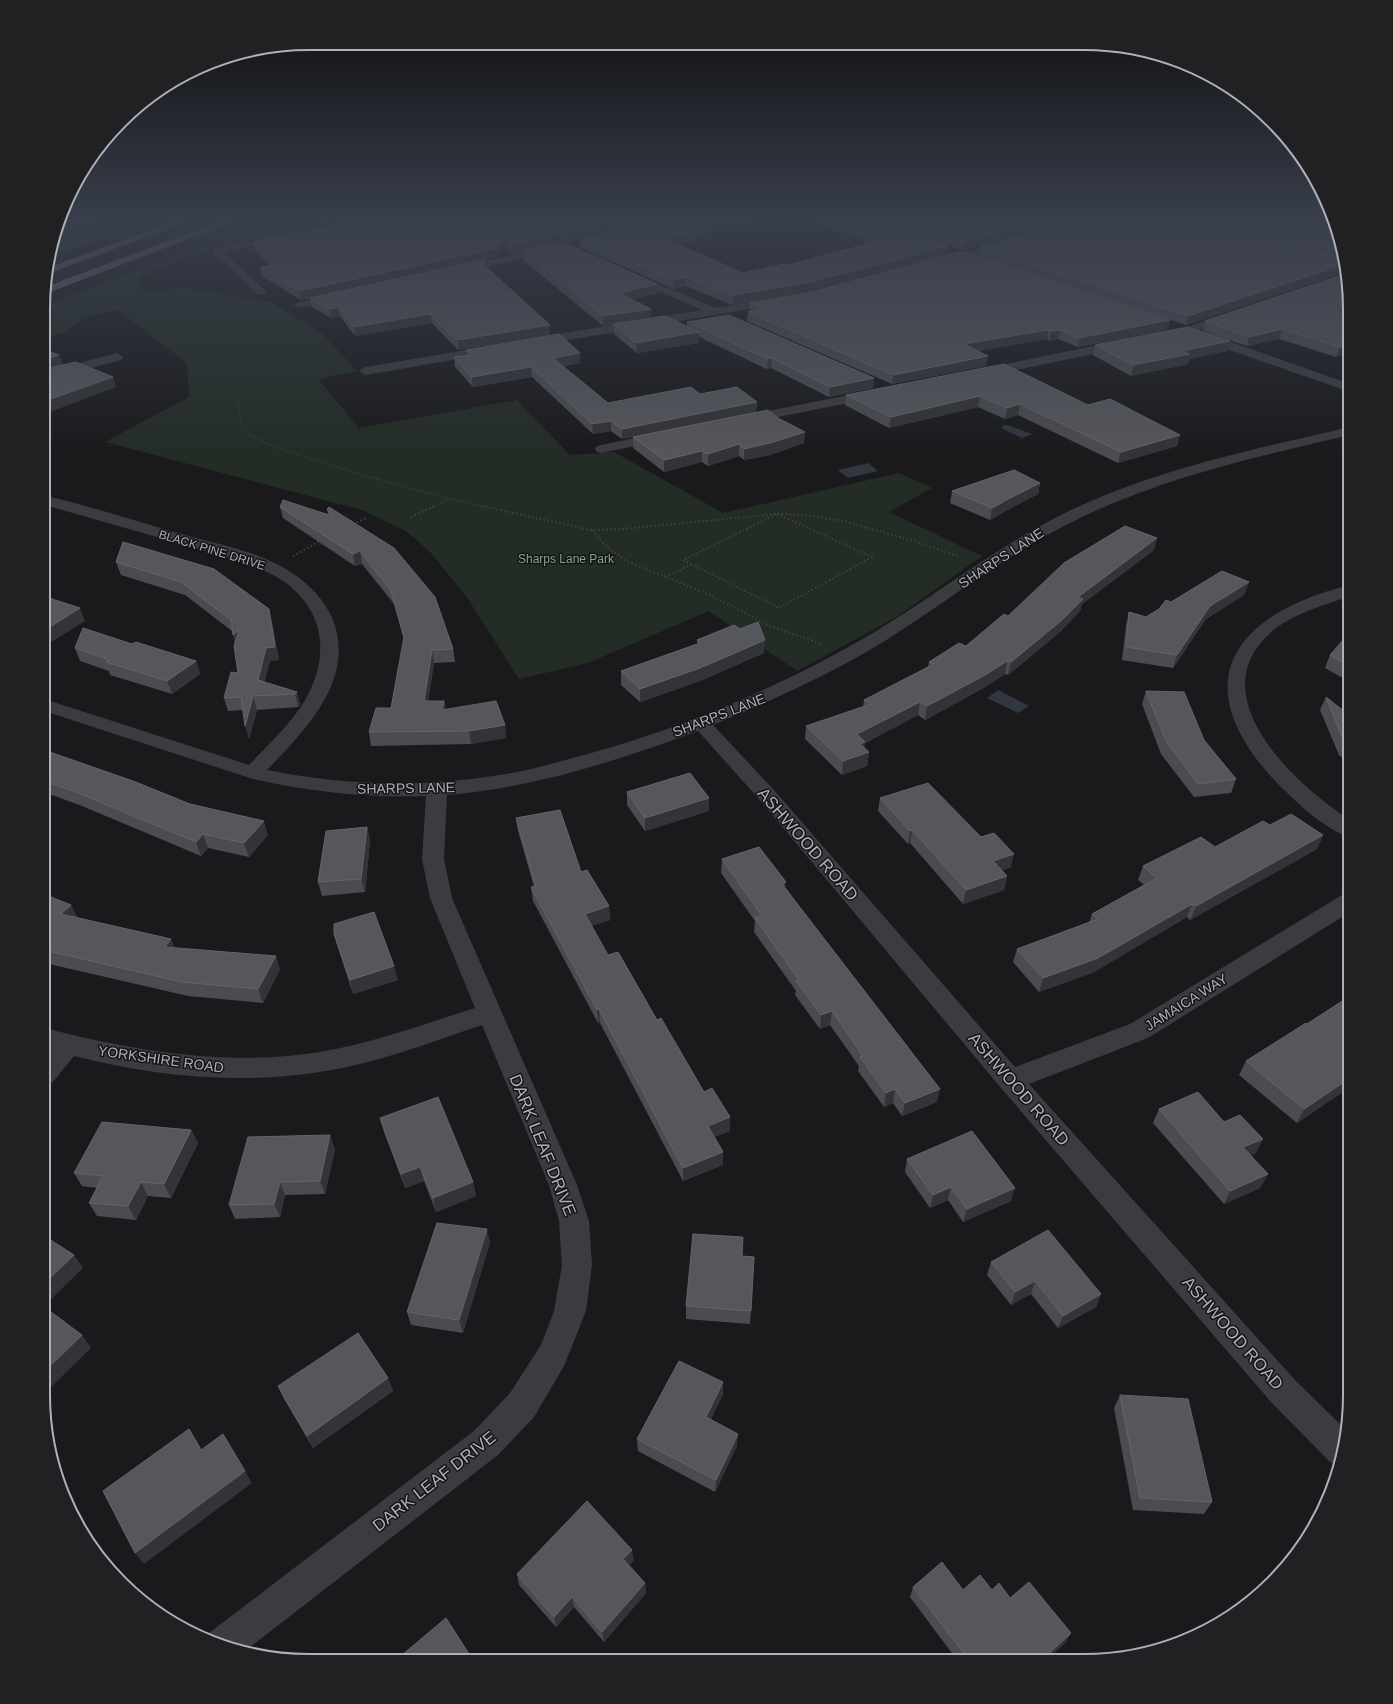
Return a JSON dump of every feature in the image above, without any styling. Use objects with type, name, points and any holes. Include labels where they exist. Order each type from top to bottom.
[{"type":"street","points":[[300,305],[334,298]]},
{"type":"street","points":[[681,298],[736,321]]},
{"type":"street","points":[[520,344],[789,300]]},
{"type":"street","points":[[1153,338],[1186,331],[1245,311]]},
{"type":"street","points":[[1164,323],[1343,386]]},
{"type":"street","points":[[969,375],[1138,341]]},
{"type":"street","points":[[365,371],[505,347]]},
{"type":"street","points":[[50,374],[117,357]]},
{"type":"street","points":[[728,423],[884,390],[870,381]]},
{"type":"street","name":"SHARPS LANE","points":[[50,708],[253,773],[287,781],[328,787],[380,791],[437,789],[495,782],[541,773],[644,744],[702,724],[778,692],[846,655],[919,612],[985,566],[1040,532],[1082,510],[1126,492],[1217,463],[1343,433]]},
{"type":"street","points":[[602,449],[674,434]]},
{"type":"street","name":"BLACK PINE DRIVE","points":[[50,501],[254,560],[299,585],[316,602],[326,619],[331,638],[330,662],[322,687],[307,713],[253,773]]},
{"type":"street","points":[[1343,593],[1283,618],[1262,631],[1249,645],[1238,666],[1235,687],[1239,710],[1250,735],[1268,761],[1294,788],[1343,825]]},
{"type":"street","name":"ASHWOOD ROAD","points":[[702,724],[766,794],[1010,1080],[1284,1391],[1338,1446]]},
{"type":"street","name":"DARK LEAF DRIVE","points":[[228,1641],[262,1613],[486,1443],[522,1405],[554,1355],[570,1311],[577,1265],[574,1221],[563,1185],[441,898],[433,859],[437,789]]},
{"type":"street","name":"JAMAICA WAY","points":[[1010,1080],[1139,1031],[1343,905]]},
{"type":"street","name":"YORKSHIRE ROAD","points":[[56,1041],[144,1059],[219,1068],[269,1068],[320,1062],[371,1051],[489,1013]]},
{"type":"street","points":[[50,1058],[56,1041]]},
{"type":"path","points":[[238,402],[240,424],[242,429],[251,435],[295,454],[448,499],[591,530],[638,528],[777,514],[812,516],[843,521],[914,541],[985,566]]},
{"type":"path","points":[[411,517],[448,499]]},
{"type":"path","points":[[777,514],[872,557],[779,608],[683,560],[777,514]]},
{"type":"path","points":[[352,525],[366,518]]},
{"type":"path","points":[[591,530],[604,544],[626,561],[710,595],[740,612],[768,625],[814,640],[846,655]]},
{"type":"path","points":[[269,567],[324,539]]},
{"type":"path","points":[[665,577],[692,565]]},
{"type":"green space","name":"Sharps Lane Park","points":[[66,298],[243,298],[270,302],[323,334],[357,371],[318,379],[359,428],[517,400],[570,455],[614,452],[723,513],[899,473],[932,488],[889,512],[982,556],[898,616],[797,671],[709,611],[588,663],[519,679],[466,596],[430,552],[406,531],[362,510],[105,442],[189,397],[187,363],[118,310],[90,316],[62,333],[50,337],[50,304]]},
{"type":"shaded area","points":[[1007,425],[1032,434],[1022,438],[1001,428],[1003,427],[1001,426]]},
{"type":"shaded area","points":[[868,463],[878,471],[848,478],[838,470]]},
{"type":"shaded area","points":[[998,690],[1029,706],[1018,713],[987,698]]},
{"type":"building","points":[[310,298],[520,298],[550,325],[457,340],[430,314],[354,327],[338,307],[329,309]]},
{"type":"building","points":[[580,298],[628,298],[651,309],[603,316]]},
{"type":"building","points":[[781,298],[1103,298],[1170,320],[1079,338],[1060,330],[1048,330],[964,344],[988,356],[893,375],[748,312],[766,309],[750,303]]},
{"type":"building","points":[[1132,298],[1243,298],[1188,316]]},
{"type":"building","points":[[1275,298],[1342,298],[1343,346],[1340,347],[1282,329],[1249,337],[1205,321]]},
{"type":"building","points":[[729,315],[874,378],[830,387],[772,358],[768,359],[687,322]]},
{"type":"building","points":[[665,316],[699,332],[636,343],[613,324]]},
{"type":"building","points":[[1188,327],[1230,341],[1182,351],[1190,354],[1133,365],[1095,345]]},
{"type":"building","points":[[559,334],[580,353],[553,358],[608,403],[691,387],[700,394],[737,387],[757,402],[622,429],[611,421],[592,424],[531,367],[472,377],[454,357],[471,355],[466,350]]},
{"type":"building","points":[[50,352],[59,355],[50,358]]},
{"type":"building","points":[[76,362],[113,377],[50,399],[50,368]]},
{"type":"building","points":[[1004,364],[1088,405],[1110,399],[1180,435],[1121,452],[1020,404],[1007,408],[980,396],[891,417],[846,395]]},
{"type":"building","points":[[768,410],[778,418],[805,432],[770,443],[744,449],[739,444],[708,454],[702,451],[664,460],[633,437]]},
{"type":"building","points":[[1014,470],[1040,483],[992,508],[952,491]]},
{"type":"building","points":[[283,500],[332,516],[327,509],[329,507],[394,548],[435,597],[453,649],[432,650],[424,701],[444,701],[442,710],[496,701],[505,725],[469,731],[369,732],[376,708],[391,708],[404,637],[391,591],[360,551],[353,554],[280,507]]},
{"type":"building","points":[[1125,526],[1157,538],[1078,597],[1083,599],[1062,620],[1011,662],[1007,661],[987,674],[927,706],[920,702],[857,734],[865,742],[860,744],[869,752],[843,761],[806,726],[871,704],[864,700],[934,664],[929,662],[959,643],[966,646],[1004,614],[1008,616],[1064,563]]},
{"type":"building","points":[[123,542],[214,569],[269,609],[275,647],[266,648],[258,680],[297,692],[295,694],[253,696],[245,726],[241,697],[224,698],[231,672],[238,673],[234,646],[239,630],[233,635],[231,620],[181,582],[116,562]]},
{"type":"building","points":[[1222,571],[1249,582],[1210,606],[1177,655],[1126,647],[1129,612],[1146,617],[1159,609],[1166,600],[1171,602]]},
{"type":"building","points":[[50,598],[80,608],[50,627]]},
{"type":"building","points":[[758,622],[765,640],[700,668],[640,689],[621,671],[700,643],[697,640],[734,625],[740,629]]},
{"type":"building","points":[[83,628],[132,644],[136,642],[196,661],[167,681],[106,662],[109,660],[75,648]]},
{"type":"building","points":[[1343,640],[1343,662],[1330,655]]},
{"type":"building","points":[[1146,691],[1184,692],[1204,740],[1236,779],[1198,784],[1166,741]]},
{"type":"building","points":[[1326,697],[1343,710],[1343,740]]},
{"type":"building","points":[[50,752],[133,781],[190,804],[264,821],[244,843],[203,834],[196,842],[76,792],[50,783]]},
{"type":"building","points":[[690,773],[709,798],[645,818],[627,792]]},
{"type":"building","points":[[928,783],[981,837],[994,833],[1014,854],[993,861],[1007,876],[966,890],[912,830],[910,831],[880,798]]},
{"type":"building","points":[[560,810],[581,872],[587,870],[609,906],[585,914],[608,955],[618,952],[657,1020],[661,1018],[704,1092],[712,1088],[730,1117],[708,1126],[723,1152],[683,1168],[599,1009],[597,1010],[531,887],[536,886],[516,818]]},
{"type":"building","points":[[1291,814],[1323,835],[1196,906],[1192,904],[1098,958],[1043,978],[1017,949],[1098,919],[1092,914],[1157,878],[1143,866],[1201,837],[1215,847],[1263,821],[1270,825]]},
{"type":"building","points":[[367,827],[361,879],[318,882],[326,831]]},
{"type":"building","points":[[759,847],[786,882],[782,884],[940,1089],[905,1103],[895,1089],[886,1093],[860,1057],[863,1056],[832,1011],[821,1015],[796,981],[799,980],[755,918],[762,916],[722,859]]},
{"type":"building","points":[[50,897],[71,905],[61,914],[171,939],[165,947],[276,956],[258,989],[182,982],[50,951]]},
{"type":"building","points":[[374,912],[394,966],[350,980],[334,934],[334,924]]},
{"type":"building","points":[[1343,1001],[1343,1083],[1304,1109],[1246,1061],[1306,1023],[1307,1024]]},
{"type":"building","points":[[1198,1092],[1224,1122],[1240,1115],[1263,1139],[1243,1147],[1268,1174],[1230,1191],[1159,1109]]},
{"type":"building","points":[[438,1097],[473,1182],[433,1198],[420,1167],[401,1174],[380,1118]]},
{"type":"building","points":[[102,1122],[191,1130],[164,1184],[141,1182],[128,1206],[89,1203],[103,1176],[74,1173]]},
{"type":"building","points":[[972,1131],[1015,1188],[967,1209],[951,1187],[933,1195],[907,1159]]},
{"type":"building","points":[[330,1135],[320,1181],[280,1182],[274,1204],[229,1205],[248,1137]]},
{"type":"building","points":[[437,1223],[487,1229],[459,1320],[407,1312]]},
{"type":"building","points":[[1048,1230],[1101,1294],[1063,1316],[1035,1281],[1015,1292],[991,1262]]},
{"type":"building","points":[[693,1234],[743,1237],[742,1256],[754,1257],[751,1311],[686,1306]]},
{"type":"building","points":[[50,1240],[74,1255],[50,1278]]},
{"type":"building","points":[[50,1311],[82,1335],[50,1366]]},
{"type":"building","points":[[358,1333],[388,1378],[307,1436],[278,1386]]},
{"type":"building","points":[[679,1361],[723,1382],[706,1417],[738,1434],[716,1480],[637,1439]]},
{"type":"building","points":[[1120,1395],[1188,1399],[1212,1502],[1140,1498]]},
{"type":"building","points":[[189,1429],[201,1450],[223,1434],[245,1471],[135,1553],[103,1491]]},
{"type":"building","points":[[587,1501],[632,1550],[623,1559],[645,1583],[602,1632],[572,1597],[554,1617],[517,1574]]},
{"type":"building","points":[[942,1562],[963,1590],[980,1575],[992,1590],[999,1583],[1010,1598],[1029,1582],[1071,1633],[1048,1654],[964,1654],[913,1587]]},
{"type":"building","points":[[446,1618],[469,1654],[403,1654]]}]
